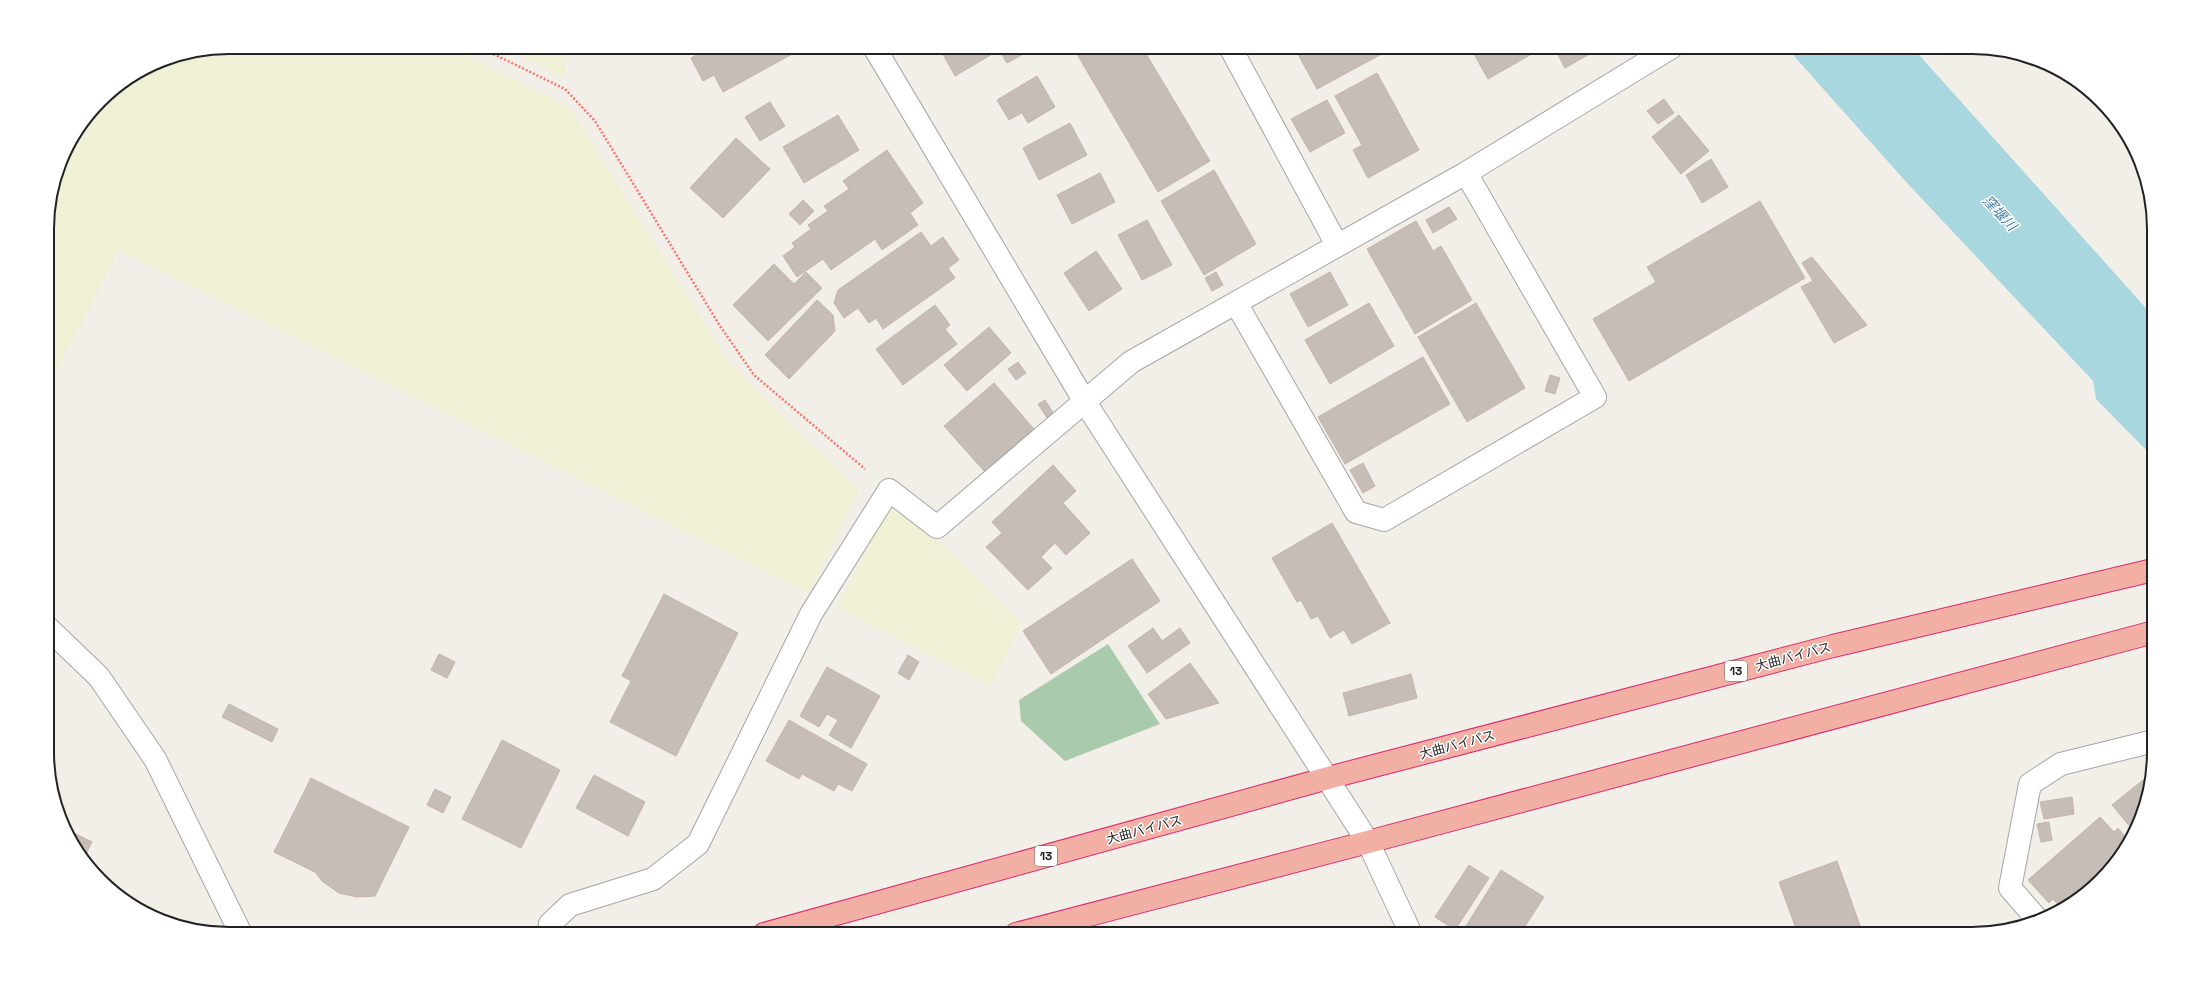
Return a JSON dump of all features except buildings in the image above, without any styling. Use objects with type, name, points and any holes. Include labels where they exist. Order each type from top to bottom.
[{"type":"highway","name":"大曲バイパス","points":[[789,927],[1328,778],[1833,646],[2147,572]]},
{"type":"highway","points":[[1043,927],[1368,842],[2147,634]]},
{"type":"street","points":[[878,54],[1085,402],[1368,842],[1409,927]]},
{"type":"street","points":[[1234,54],[1338,245]]},
{"type":"street","points":[[551,927],[550,924],[570,905],[653,879],[698,844],[811,614],[889,490],[937,528],[1131,362],[1466,173],[1661,54]]},
{"type":"street","points":[[1236,303],[1356,512],[1384,520],[1596,397],[1466,173]]},
{"type":"street","points":[[54,634],[99,677],[155,759],[238,927]]},
{"type":"street","points":[[2034,916],[2010,888],[2030,784],[2061,764],[2147,743]]},
{"type":"path","points":[[494,54],[565,89],[596,121],[720,326],[754,375],[889,490]]},
{"type":"green space","points":[[463,54],[569,107],[728,361],[858,490],[809,593],[118,250],[54,375],[54,217],[57,195],[63,172],[77,141],[97,113],[113,97],[141,77],[162,67],[183,60],[206,55]]},
{"type":"green space","points":[[517,54],[567,54],[564,78]]},
{"type":"green space","points":[[890,504],[946,548],[1021,624],[991,686],[837,607]]},
{"type":"green space","points":[[1108,644],[1160,724],[1065,761],[1021,721],[1019,700]]},
{"type":"water","name":"窪堰川","points":[[1792,54],[1918,54],[2147,309],[2147,451],[2096,399],[2093,381],[1908,184]]}]
